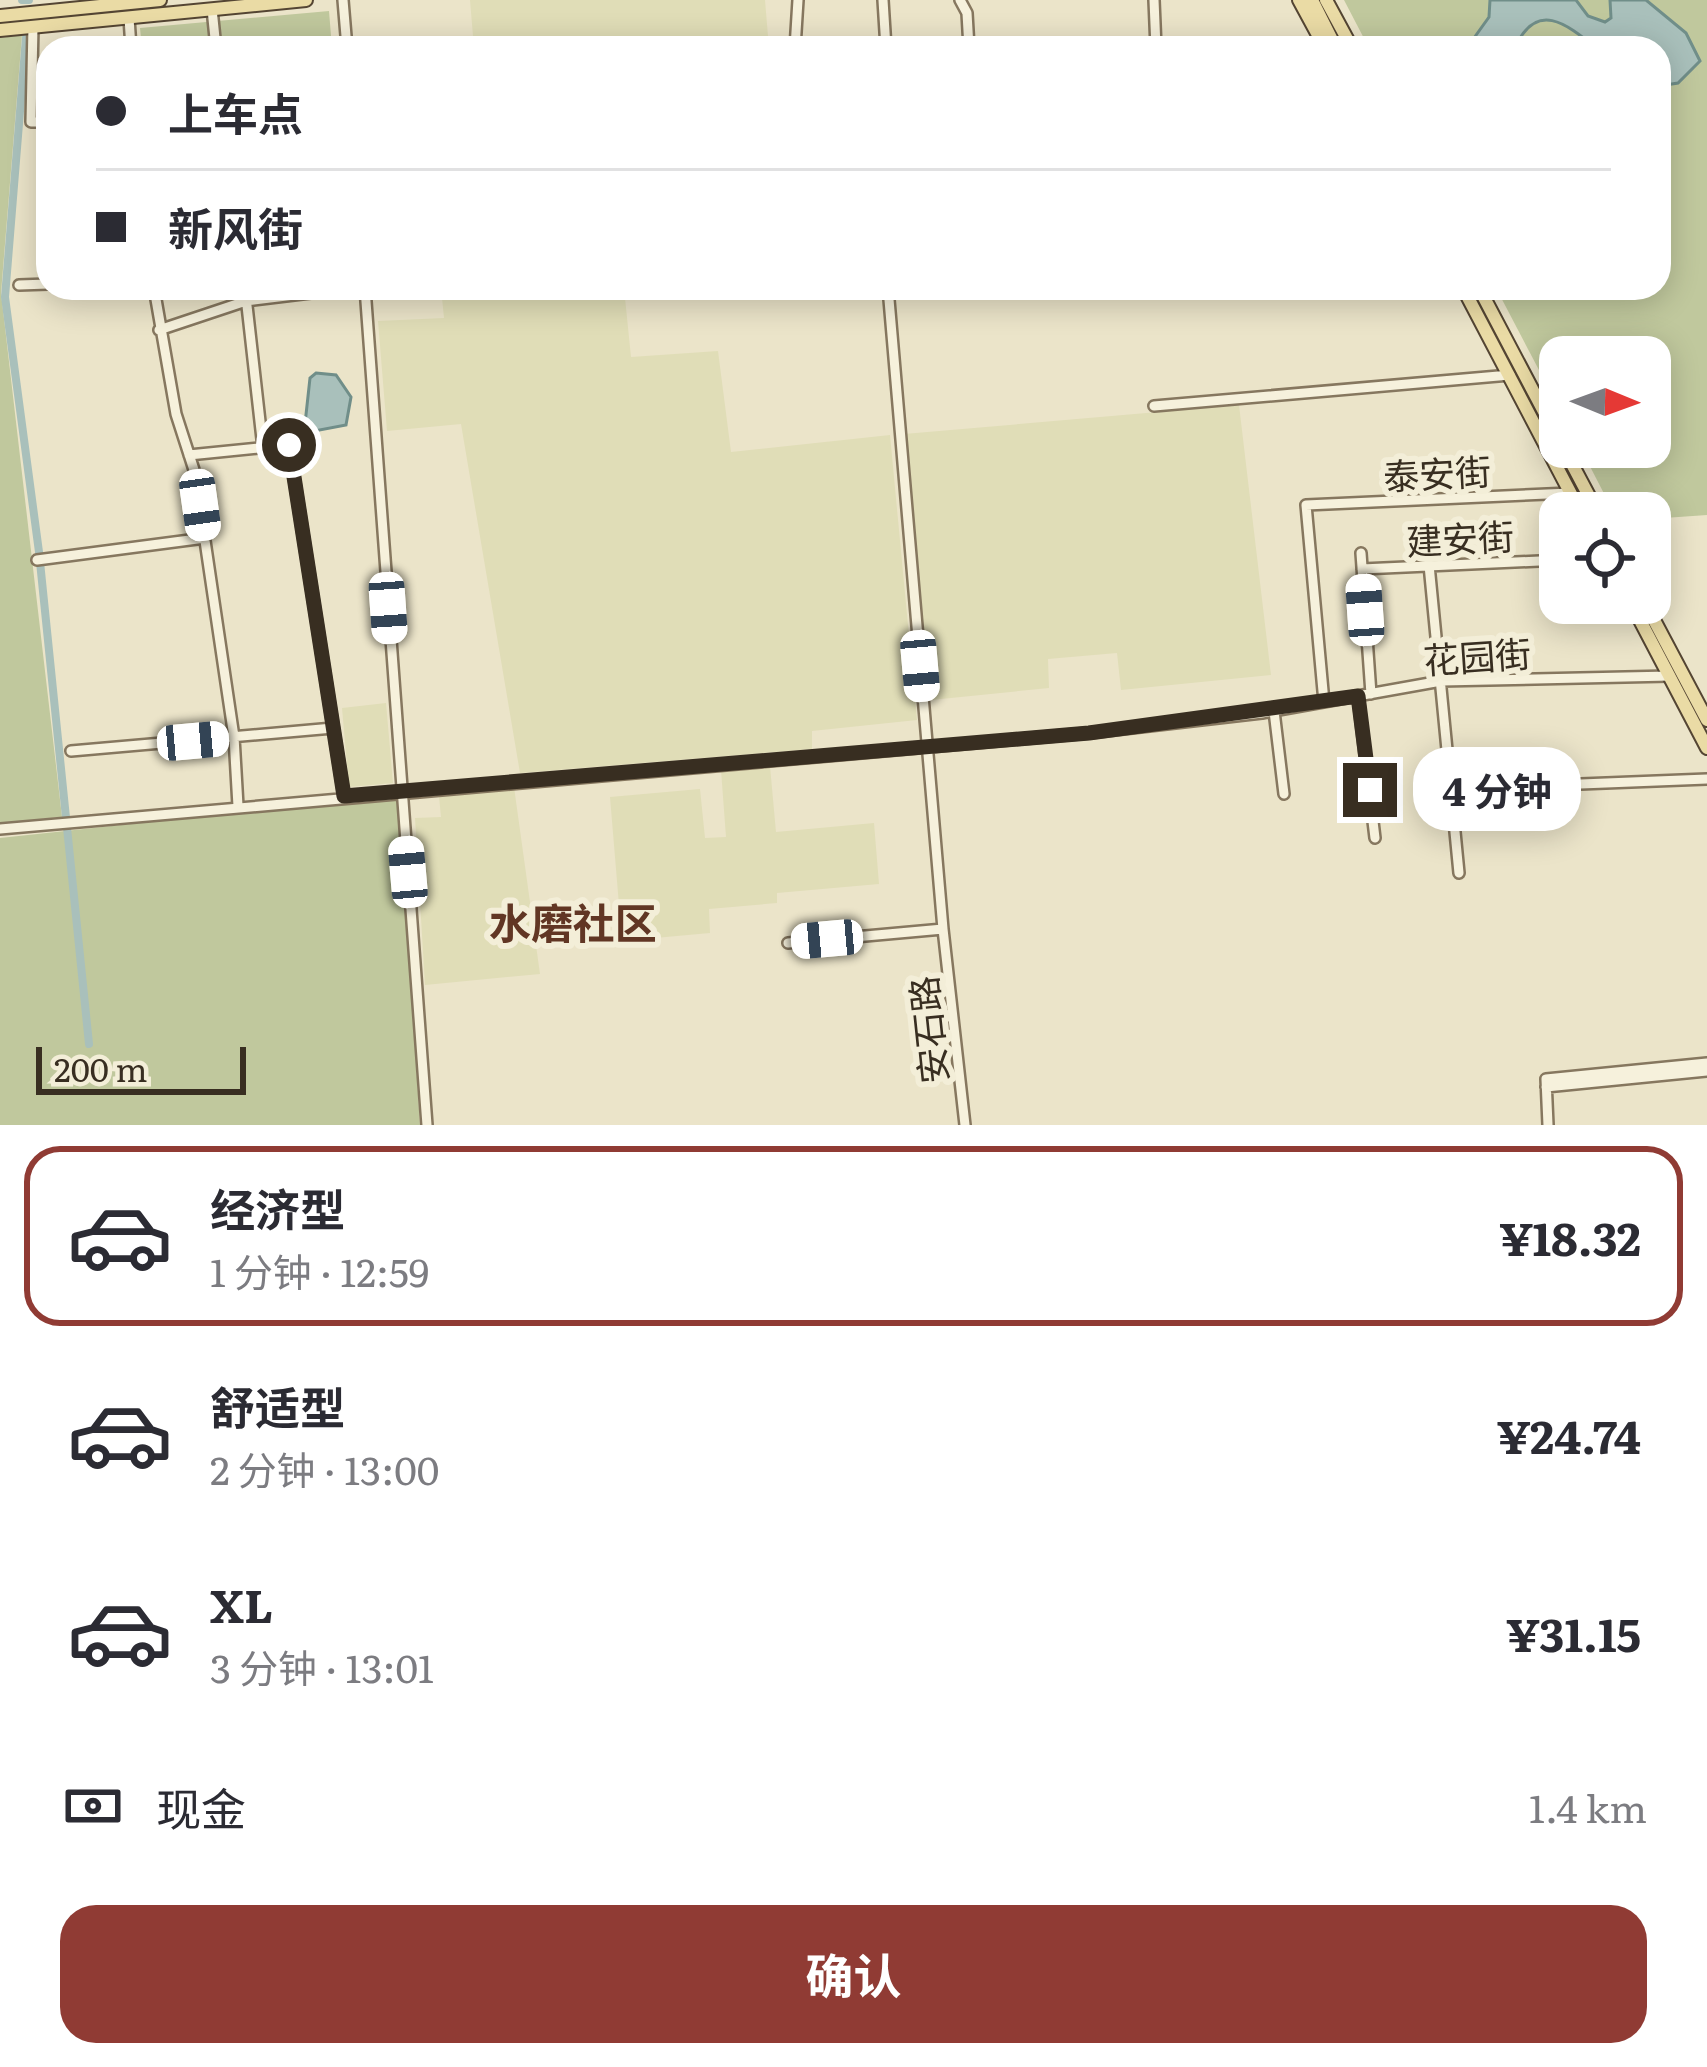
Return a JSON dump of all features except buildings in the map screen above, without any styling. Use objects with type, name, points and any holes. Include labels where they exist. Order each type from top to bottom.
[{"type":"main road","points":[[0,16],[160,0]]},
{"type":"main road","points":[[0,30],[306,0]]},
{"type":"main road","points":[[1300,0],[1319,36]]},
{"type":"main road","points":[[1312,0],[1330,36]]},
{"type":"main road","points":[[1330,0],[1349,36]]},
{"type":"main road","points":[[1469,300],[1510,376],[1539,418]]},
{"type":"main road","points":[[1485,300],[1539,417]]},
{"type":"main road","points":[[1642,624],[1707,748]]},
{"type":"main road","points":[[1657,624],[1707,720]]},
{"type":"street","points":[[343,0],[346,36]]},
{"type":"street","points":[[796,36],[798,0]]},
{"type":"street","points":[[883,0],[885,36]]},
{"type":"street","points":[[960,0],[967,13],[968,36]]},
{"type":"street","points":[[1154,0],[1156,36]]},
{"type":"street","points":[[212,9],[215,36]]},
{"type":"street","points":[[129,18],[130,36]]},
{"type":"street","points":[[33,26],[31,122],[36,122]]},
{"type":"street","points":[[20,285],[36,284]]},
{"type":"street","points":[[155,300],[205,538],[234,737],[238,806]]},
{"type":"street","points":[[159,330],[258,300]]},
{"type":"street","points":[[366,300],[427,1125]]},
{"type":"street","name":"安石路","points":[[889,300],[943,929],[965,1125]]},
{"type":"street","points":[[247,302],[263,448]]},
{"type":"street","points":[[1154,406],[1510,376]]},
{"type":"street","points":[[189,455],[289,445],[344,796]]},
{"type":"street","name":"泰安街","points":[[1324,702],[1306,506],[1539,495]]},
{"type":"street","points":[[37,560],[205,538]]},
{"type":"street","points":[[1361,554],[1371,694]]},
{"type":"street","name":"建安街","points":[[1362,569],[1539,561]]},
{"type":"street","points":[[1430,566],[1455,789],[1459,873]]},
{"type":"street","name":"花园街","points":[[0,829],[927,747],[1274,711],[1441,681],[1670,676]]},
{"type":"street","points":[[1358,696],[1376,838]]},
{"type":"street","points":[[1274,711],[1284,794]]},
{"type":"street","points":[[71,751],[333,728]]},
{"type":"street","points":[[1455,789],[1707,779]]},
{"type":"street","points":[[788,943],[943,929]]},
{"type":"street","points":[[1550,1125],[1548,1083],[1707,1067]]},
{"type":"shaded area","points":[[470,0],[765,0],[768,36],[473,36]]},
{"type":"shaded area","points":[[442,300],[625,300],[631,357],[718,351],[731,452],[890,435],[917,720],[812,731],[812,749],[520,773],[461,424],[387,431],[378,321],[444,318]]},
{"type":"shaded area","points":[[1239,405],[1271,675],[1121,690],[1117,653],[1048,659],[1049,688],[931,700],[904,434]]},
{"type":"shaded area","points":[[386,703],[393,783],[349,787],[342,708]]},
{"type":"shaded area","points":[[770,766],[776,832],[874,823],[879,884],[777,893],[777,903],[709,909],[710,933],[622,941],[610,797],[700,789],[705,838],[726,837],[721,770]]},
{"type":"shaded area","points":[[514,787],[540,974],[425,985],[415,818],[441,817],[439,796]]},
{"type":"green space","points":[[1344,0],[1707,0],[1707,515],[1671,518],[1671,492],[1603,492],[1591,468],[1671,468],[1671,336],[1539,336],[1539,370],[1502,300],[1671,300],[1671,36],[1363,36]]},
{"type":"green space","points":[[329,11],[331,36],[141,36],[140,28]]},
{"type":"green space","points":[[22,35],[1,293],[62,817],[0,823],[0,38]]},
{"type":"green space","points":[[399,795],[420,1125],[0,1125],[0,838]]},
{"type":"water","points":[[1490,0],[1576,0],[1588,16],[1605,22],[1611,18],[1610,0],[1646,0],[1686,33],[1700,61],[1671,84],[1671,36],[1580,36],[1563,24],[1542,20],[1521,36],[1475,36],[1489,17]]},
{"type":"water","points":[[316,373],[336,375],[351,397],[346,425],[304,433],[310,378]]},
{"type":"waterway","points":[[22,0],[29,0]]},
{"type":"waterway","points":[[26,37],[5,297],[39,552],[89,1044]]},
{"type":"district","name":"水磨社区","points":[[573,921]]},
{"type":"route","points":[[289,445],[344,796],[1089,733],[1262,713],[1358,696],[1370,790]]}]
